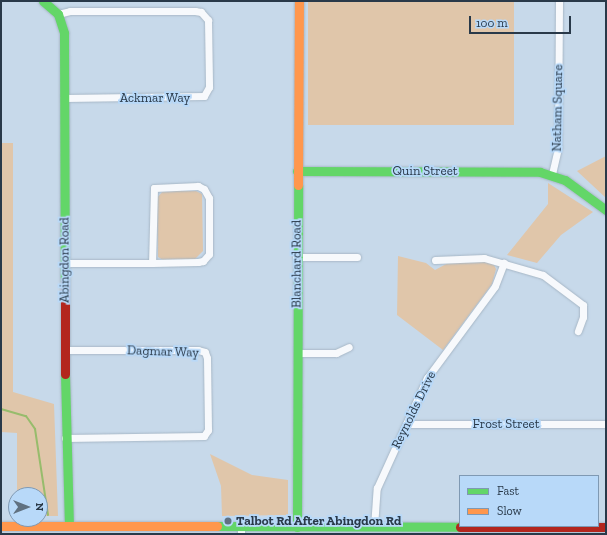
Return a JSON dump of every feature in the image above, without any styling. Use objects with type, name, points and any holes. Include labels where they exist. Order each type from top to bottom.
[{"type":"street","points":[[43,1],[58,14]]},
{"type":"street","name":"Blanchard Road","points":[[297,527],[296,257],[299,1]]},
{"type":"street","name":"Natham Square","points":[[552,174],[558,147],[559,1]]},
{"type":"street","name":"Ackmar Way","points":[[58,14],[70,11],[195,11],[201,12],[208,20],[209,87],[204,96],[65,98]]},
{"type":"street","name":"Abingdon Road","points":[[58,14],[64,33],[65,438],[70,526]]},
{"type":"street","name":"Quin Street","points":[[297,171],[530,171],[552,174]]},
{"type":"street","points":[[552,174],[606,210]]},
{"type":"street","points":[[64,263],[152,263],[198,262],[207,258],[209,198],[204,189],[198,186],[154,188],[152,263]]},
{"type":"street","points":[[296,257],[357,257]]},
{"type":"street","points":[[435,260],[484,258],[543,275],[579,300],[584,310],[578,331]]},
{"type":"street","name":"Reynolds Drive","points":[[367,529],[377,488],[427,378],[495,286],[504,264]]},
{"type":"street","points":[[297,353],[336,353],[350,348]]},
{"type":"street","name":"Dagmar Way","points":[[64,350],[198,350],[205,352],[208,358],[208,430],[204,436],[65,438]]},
{"type":"street","name":"Frost Street","points":[[406,424],[606,424]]},
{"type":"street","points":[[1,526],[70,526],[241,531],[297,527],[367,529],[606,528]]},
{"type":"shaded area","points":[[308,1],[514,1],[514,125],[308,125]]},
{"type":"shaded area","points":[[1,143],[13,143],[13,392],[54,404],[58,516],[48,516],[48,487],[17,487],[17,433],[1,432]]},
{"type":"shaded area","points":[[606,156],[606,198],[577,171]]},
{"type":"shaded area","points":[[548,183],[593,212],[561,235],[537,263],[507,255],[548,204]]},
{"type":"shaded area","points":[[163,191],[196,191],[202,194],[203,251],[195,259],[163,260],[158,257],[157,198]]},
{"type":"shaded area","points":[[398,256],[426,263],[435,270],[448,263],[479,261],[493,263],[496,269],[492,284],[443,350],[397,315]]},
{"type":"shaded area","points":[[210,454],[252,475],[288,480],[288,515],[222,516],[221,486]]},
{"type":"waterway","points":[[1,409],[26,416],[35,429],[44,487]]},
{"type":"traffic: fast","points":[[43,1],[58,14],[64,33],[65,281]]},
{"type":"traffic: fast","points":[[297,171],[540,172],[565,180],[606,210]]},
{"type":"traffic: fast","points":[[297,527],[298,185]]},
{"type":"traffic: fast","points":[[65,374],[69,526]]},
{"type":"traffic: fast","points":[[217,526],[459,527]]},
{"type":"traffic: slow","points":[[298,185],[299,1]]},
{"type":"traffic: slow","points":[[1,526],[217,526]]},
{"type":"traffic: jam","points":[[65,281],[65,374]]},
{"type":"traffic: jam","points":[[460,527],[606,527]]},
{"type":"place","name":"Talbot Rd After Abingdon Rd","points":[[228,521]]}]
